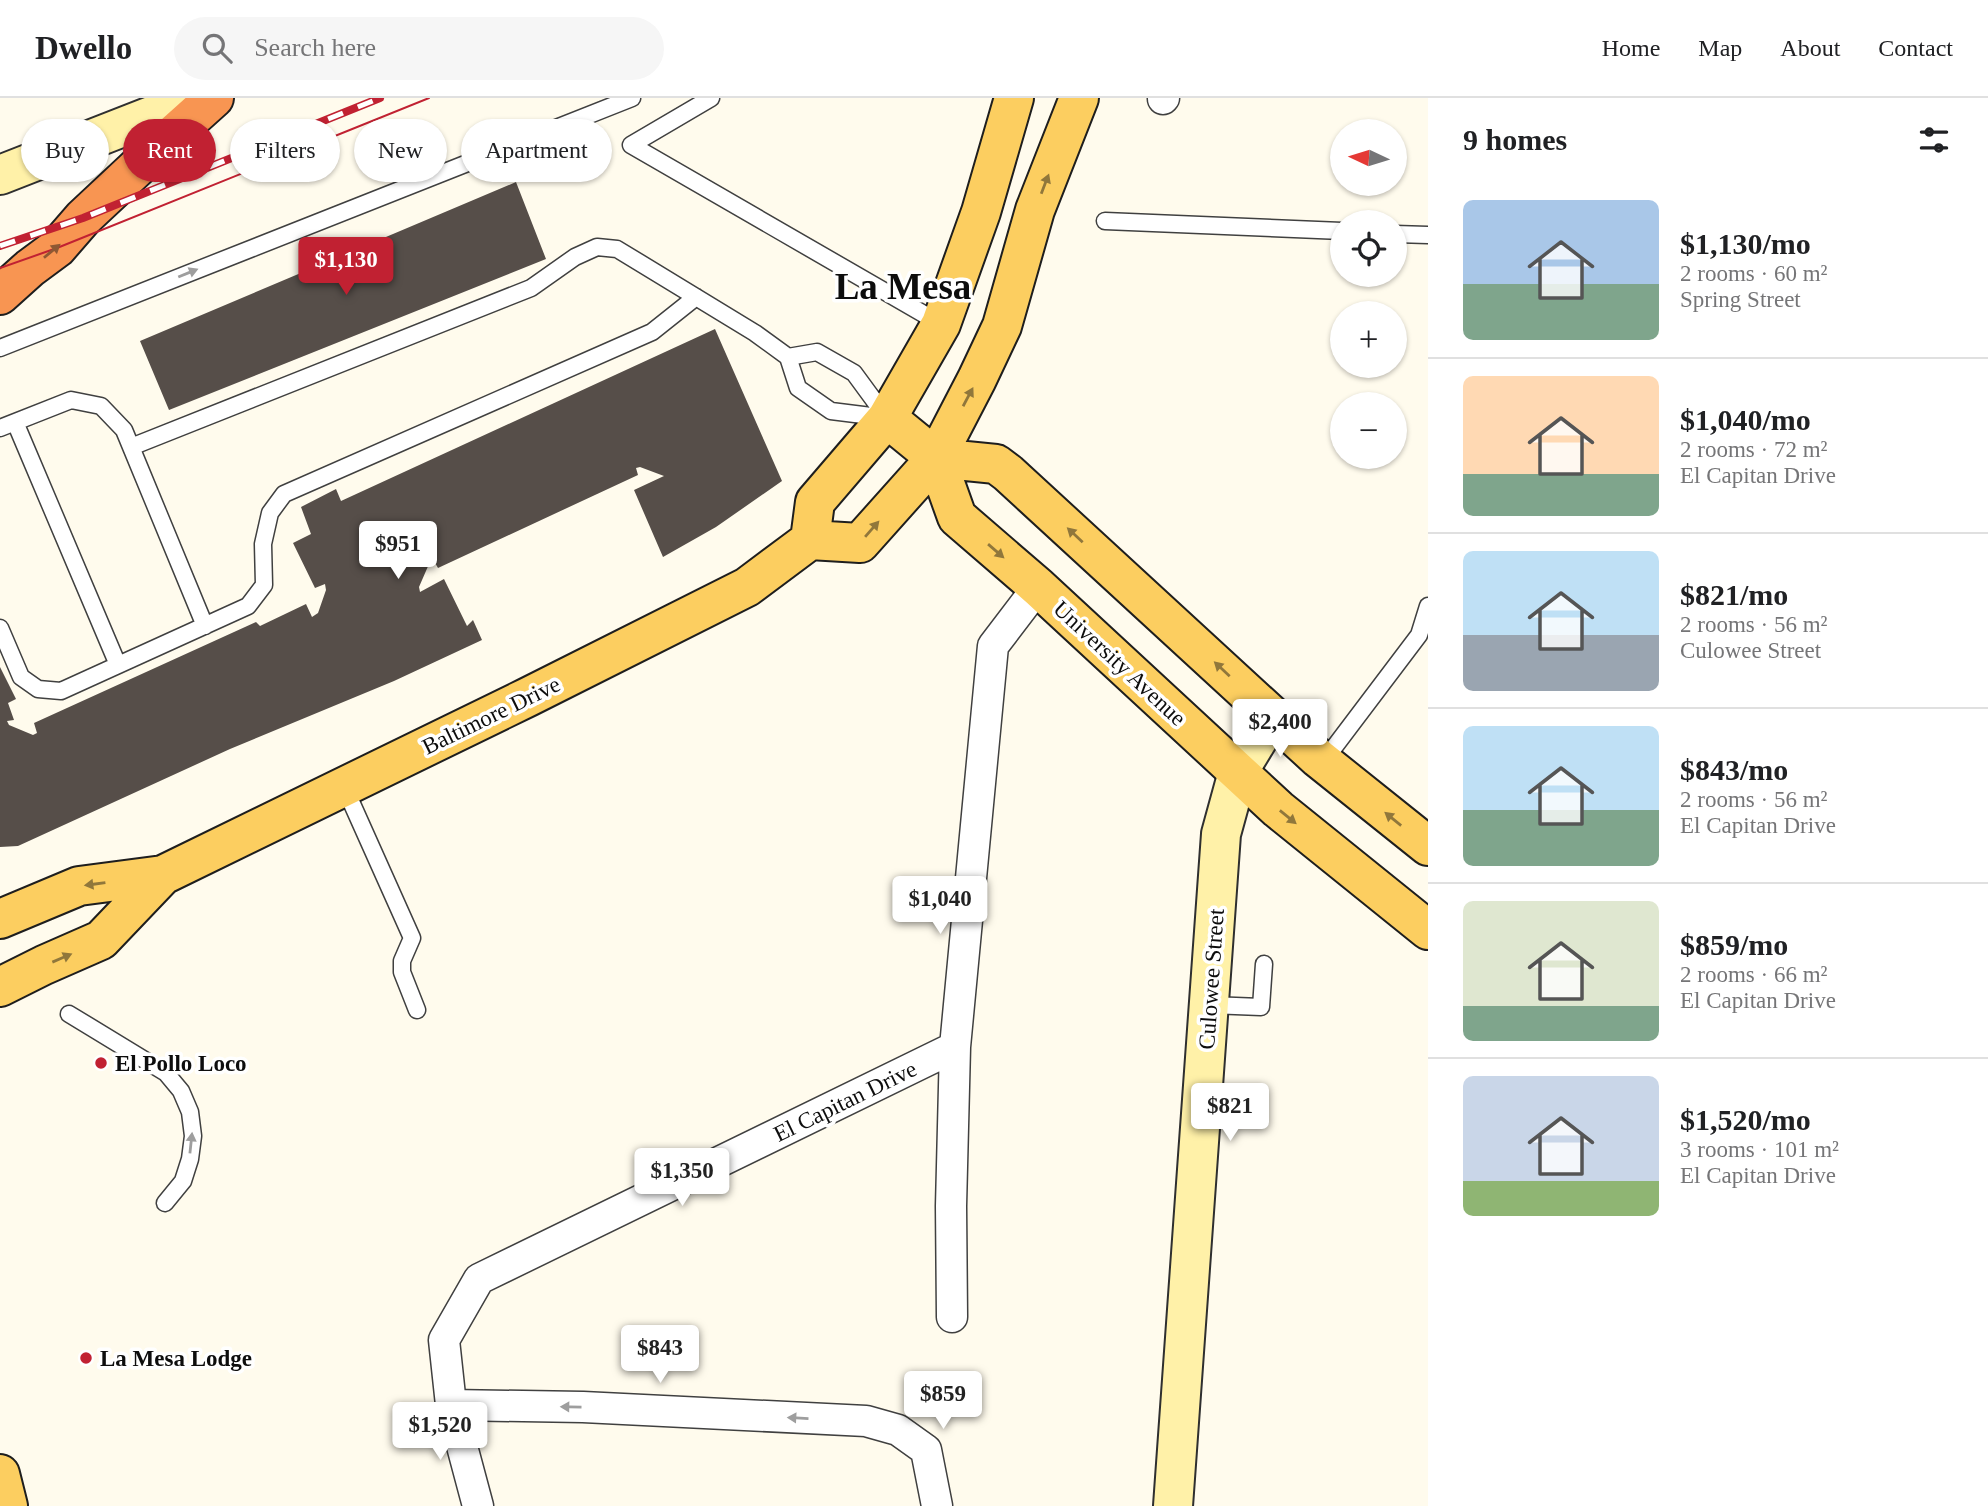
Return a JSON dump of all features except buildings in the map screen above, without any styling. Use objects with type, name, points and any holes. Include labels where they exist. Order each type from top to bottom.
[{"type":"highway","points":[[0,295],[57,248],[92,210],[214,98]]},
{"type":"main road","points":[[1014,98],[981,212],[941,324],[887,418],[815,502],[810,540],[860,543],[936,458],[1002,326],[1035,210],[1079,98]]},
{"type":"main road","points":[[887,418],[936,458],[996,464],[1008,473],[1323,762],[1428,846]]},
{"type":"main road","name":"University Avenue","points":[[936,458],[957,517],[1038,587],[1278,809],[1428,930]]},
{"type":"main road","name":"Baltimore Drive","points":[[0,919],[79,886],[163,875],[747,587],[810,540]]},
{"type":"main road","name":"Baltimore Drive","points":[[0,987],[101,940],[163,875]]},
{"type":"main road","points":[[0,1474],[8,1506]]},
{"type":"street","points":[[0,175],[197,98]]},
{"type":"street","name":"El Capitan Drive","points":[[952,1317],[951,1206],[955,1047],[993,646],[1038,587]]},
{"type":"street","name":"Culowee Street","points":[[1174,1506],[1221,834],[1238,772],[1272,716]]},
{"type":"street","name":"El Capitan Drive","points":[[478,1506],[451,1405],[444,1340],[479,1279],[955,1047]]},
{"type":"street","points":[[451,1405],[583,1407],[866,1421],[898,1430],[926,1450],[937,1506]]},
{"type":"lane","points":[[0,348],[632,98]]},
{"type":"lane","points":[[711,98],[631,145],[941,324]]},
{"type":"lane","points":[[1105,221],[1330,231]]},
{"type":"lane","points":[[1407,234],[1428,235]]},
{"type":"lane","points":[[131,447],[531,288],[575,257],[597,247],[617,248],[788,357],[798,388],[831,411],[887,418]]},
{"type":"lane","points":[[0,628],[21,677],[37,689],[61,691],[248,606],[264,584],[263,544],[270,513],[284,494],[652,332],[696,297]]},
{"type":"lane","points":[[788,357],[817,352],[854,373],[887,418]]},
{"type":"lane","points":[[118,665],[8,425],[71,400],[101,407],[124,430],[205,626]]},
{"type":"lane","points":[[1323,762],[1419,635],[1428,606]]},
{"type":"lane","points":[[344,786],[412,938],[402,961],[402,972],[417,1010]]},
{"type":"lane","points":[[1210,1005],[1261,1007],[1264,964]]},
{"type":"lane","points":[[69,1014],[166,1073],[181,1091],[190,1112],[193,1136],[190,1159],[183,1181],[164,1203]]},
{"type":"tram line","points":[[0,268],[57,248],[429,98]]},
{"type":"railway","points":[[0,246],[83,218],[380,98]]},
{"type":"place","name":"El Pollo Loco","points":[[101,1063]]},
{"type":"place","name":"La Mesa Lodge","points":[[86,1358]]},
{"type":"district","name":"La Mesa","points":[[903,286]]}]
